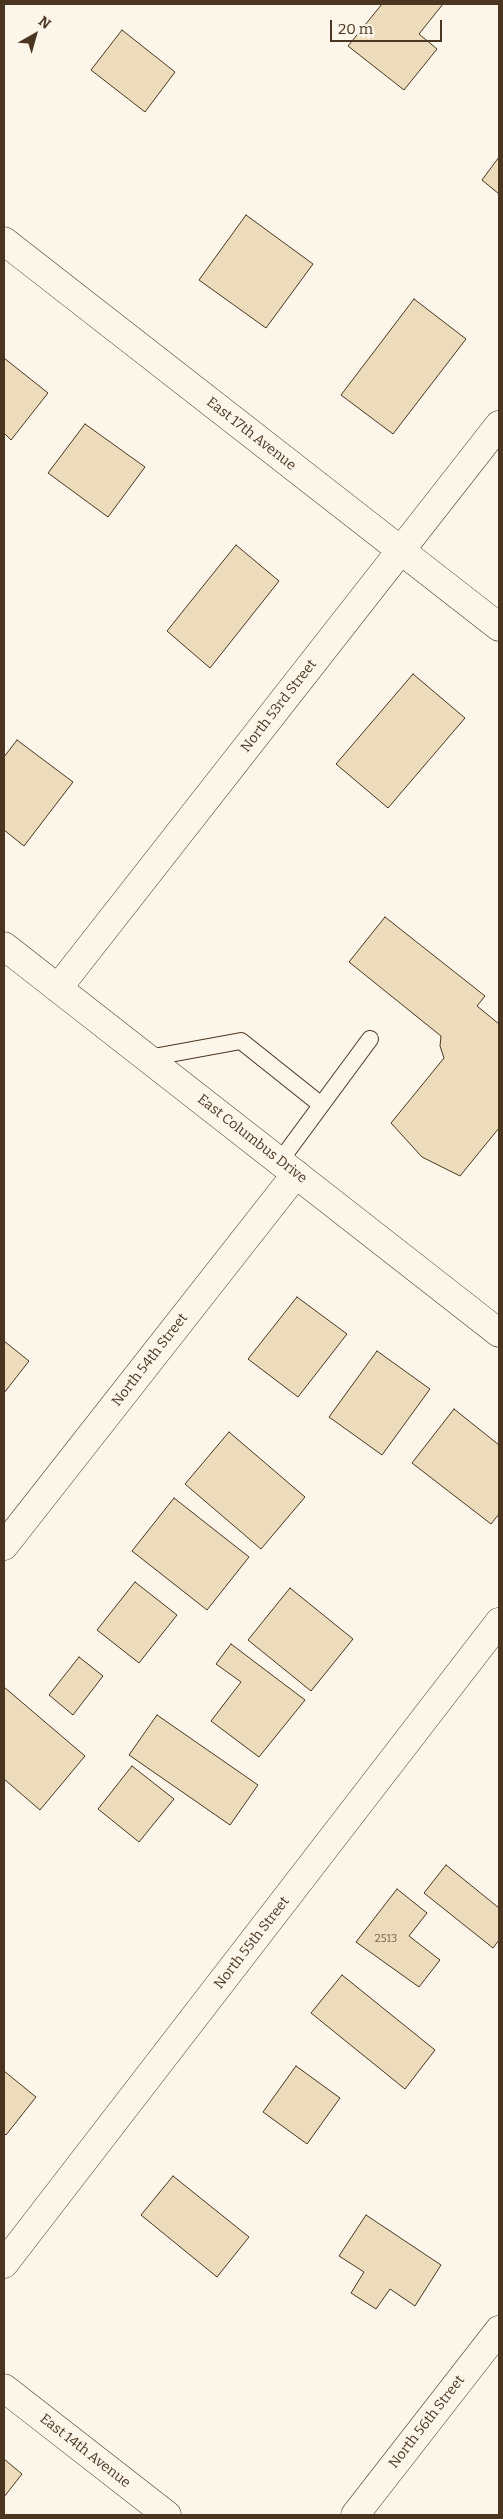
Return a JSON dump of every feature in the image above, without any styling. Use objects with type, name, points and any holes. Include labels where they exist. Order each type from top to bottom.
[{"type":"street","name":"East 17th Avenue","points":[[4,241],[499,627]]},
{"type":"street","name":"North 53rd Street","points":[[58,988],[499,425]]},
{"type":"street","name":"East Columbus Drive","points":[[4,946],[499,1332]]},
{"type":"street","name":"North 54th Street","points":[[4,1546],[288,1168]]},
{"type":"street","name":"North 55th Street","points":[[4,2264],[499,1622]]},
{"type":"street","name":"North 56th Street","points":[[355,2515],[499,2330]]},
{"type":"street","name":"East 14th Avenue","points":[[4,2388],[167,2515]]},
{"type":"lane","points":[[288,1168],[320,1104],[370,1039]]},
{"type":"lane","points":[[148,1058],[241,1041],[320,1104]]},
{"type":"building","points":[[382,4],[443,4],[419,34],[437,49],[404,90],[348,46]]},
{"type":"building","points":[[122,30],[175,72],[145,112],[91,70]]},
{"type":"building","points":[[499,157],[499,194],[482,180]]},
{"type":"building","points":[[246,215],[313,264],[266,328],[199,280]]},
{"type":"building","points":[[414,299],[466,339],[393,434],[341,395]]},
{"type":"building","points":[[4,358],[48,393],[11,440],[4,433]]},
{"type":"building","points":[[85,424],[145,467],[108,517],[48,473]]},
{"type":"building","points":[[236,545],[279,581],[210,668],[167,631]]},
{"type":"building","points":[[413,674],[465,718],[388,808],[336,764]]},
{"type":"building","points":[[17,740],[73,782],[24,846],[4,830],[4,757]]},
{"type":"building","points":[[385,917],[485,996],[477,1006],[499,1024],[499,1128],[460,1176],[422,1157],[391,1123],[444,1058],[440,1046],[441,1036],[349,962]]},
{"type":"building","points":[[297,1297],[347,1334],[298,1397],[248,1359]]},
{"type":"building","points":[[4,1341],[29,1361],[4,1393]]},
{"type":"building","points":[[377,1351],[430,1389],[382,1455],[329,1417]]},
{"type":"building","points":[[454,1409],[499,1445],[499,1514],[491,1524],[412,1463]]},
{"type":"building","points":[[229,1432],[305,1497],[261,1549],[185,1484]]},
{"type":"building","points":[[174,1498],[249,1557],[207,1610],[132,1551]]},
{"type":"building","points":[[135,1582],[177,1615],[139,1663],[97,1630]]},
{"type":"building","points":[[290,1588],[353,1639],[311,1691],[248,1640]]},
{"type":"building","points":[[231,1644],[305,1700],[259,1757],[211,1721],[241,1682],[216,1664]]},
{"type":"building","points":[[79,1657],[103,1676],[73,1715],[49,1695]]},
{"type":"building","points":[[4,1687],[85,1756],[40,1810],[4,1779]]},
{"type":"building","points":[[157,1715],[258,1785],[230,1825],[129,1755]]},
{"type":"building","points":[[132,1766],[174,1799],[139,1842],[98,1809]]},
{"type":"building","points":[[446,1865],[499,1908],[499,1940],[493,1948],[424,1893]]},
{"type":"building","points":[[397,1889],[427,1913],[409,1936],[440,1960],[419,1987],[356,1942]]},
{"type":"building","points":[[342,1975],[435,2050],[405,2089],[311,2013]]},
{"type":"building","points":[[296,2066],[340,2098],[307,2144],[263,2112]]},
{"type":"building","points":[[4,2071],[36,2097],[6,2135],[4,2133]]},
{"type":"building","points":[[173,2176],[249,2237],[217,2277],[141,2215]]},
{"type":"building","points":[[366,2215],[441,2265],[415,2306],[390,2289],[376,2309],[351,2293],[364,2272],[339,2256]]},
{"type":"building","points":[[4,2459],[22,2474],[4,2497]]}]
